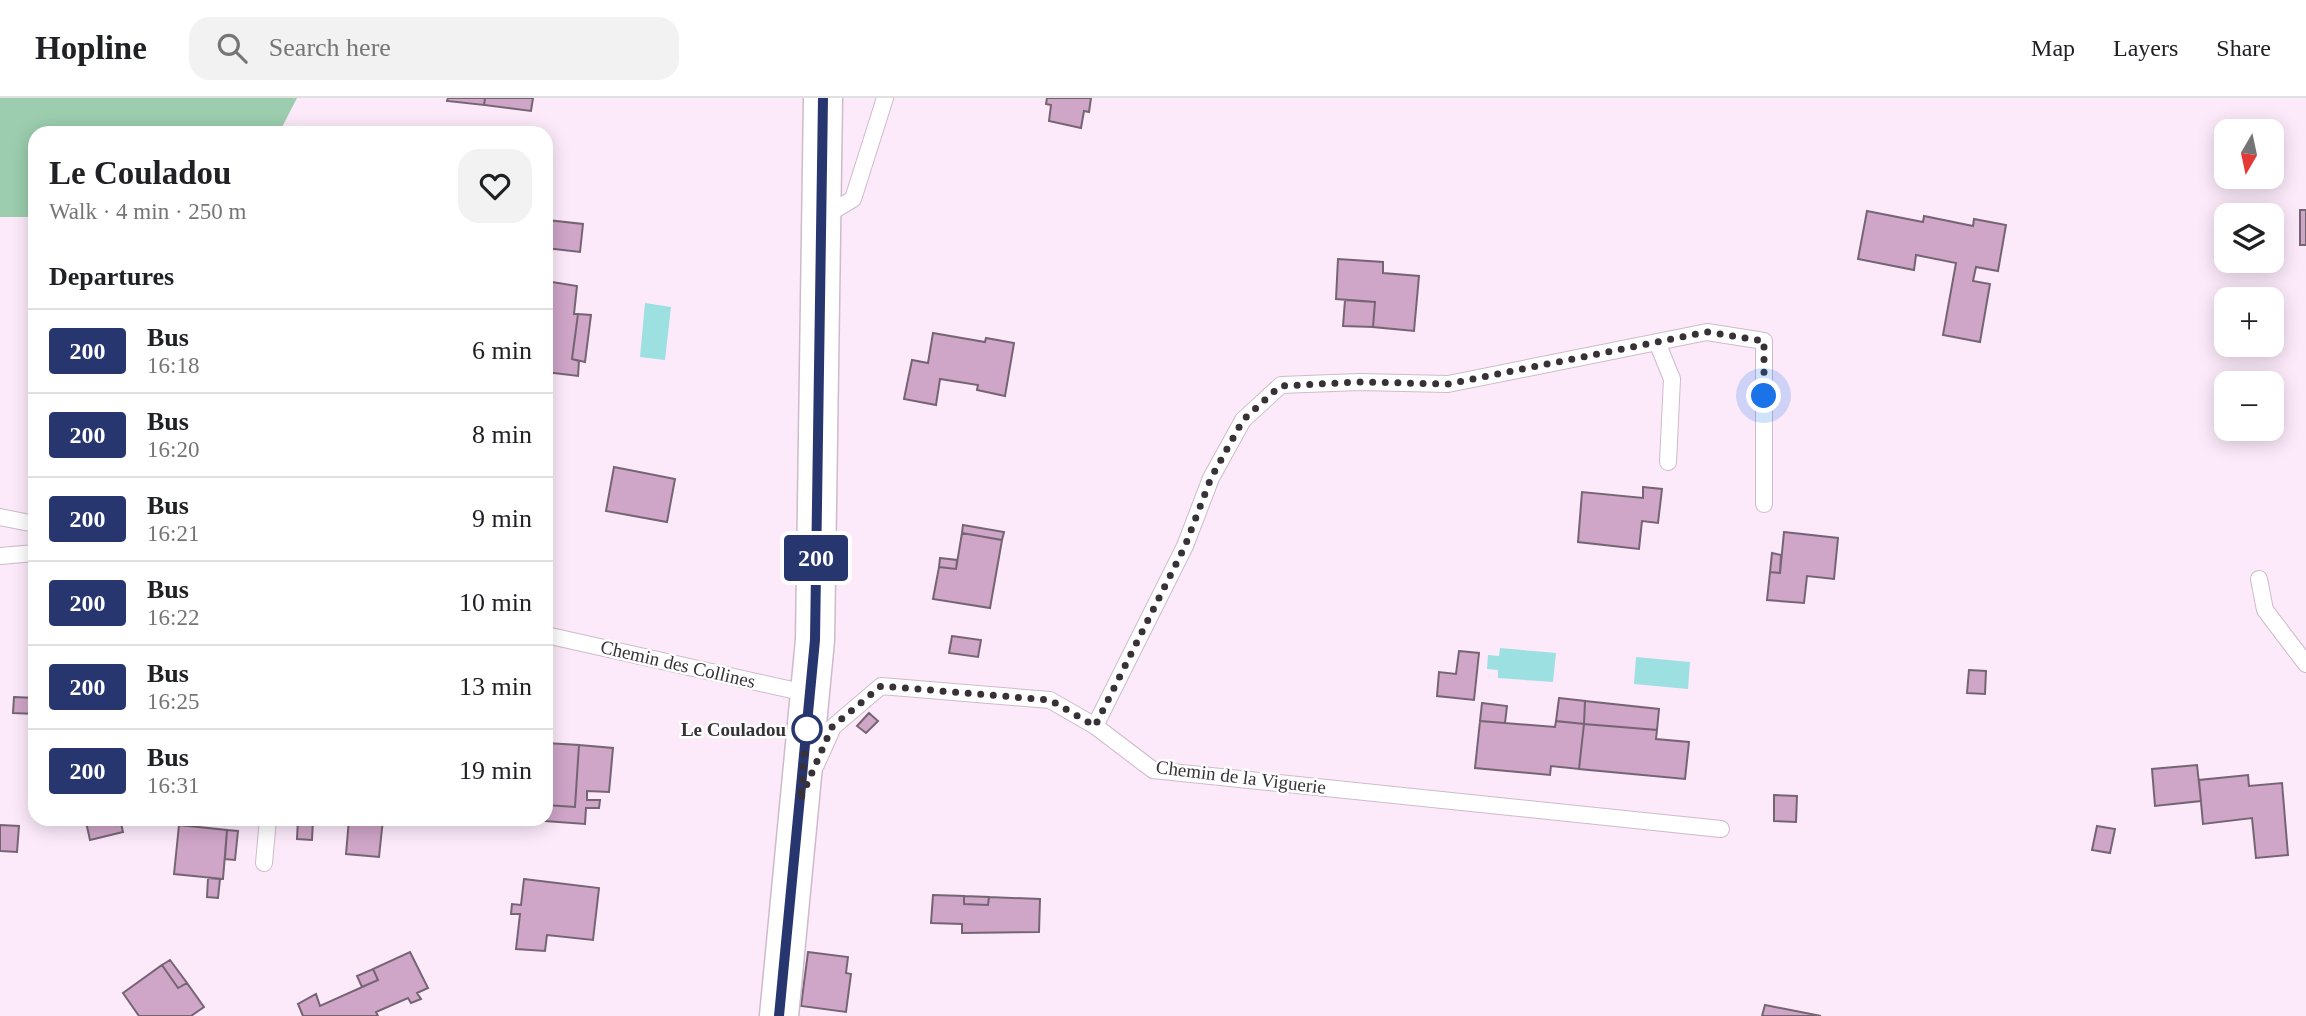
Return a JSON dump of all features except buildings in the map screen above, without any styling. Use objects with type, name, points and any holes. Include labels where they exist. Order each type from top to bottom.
[{"type":"street","points":[[779,1016],[815,640],[823,98]]},
{"type":"lane","points":[[821,218],[853,199],[885,98]]},
{"type":"lane","points":[[1095,726],[1185,546],[1211,478],[1243,420],[1280,386],[1359,382],[1448,384],[1707,332],[1764,341],[1764,504]]},
{"type":"lane","points":[[1657,342],[1672,379],[1668,461]]},
{"type":"lane","points":[[0,517],[28,523]]},
{"type":"lane","points":[[0,556],[28,554]]},
{"type":"lane","points":[[2259,579],[2265,610],[2306,664]]},
{"type":"lane","name":"Chemin des Collines","points":[[553,637],[810,694]]},
{"type":"lane","name":"Chemin de la Viguerie","points":[[800,800],[832,727],[881,686],[1050,700],[1095,726],[1153,770],[1721,829]]},
{"type":"lane","points":[[264,863],[267,826]]},
{"type":"shaded area","points":[[0,98],[297,98],[283,126],[28,126],[28,217],[0,217]]},
{"type":"shaded area","points":[[645,303],[671,307],[665,360],[640,357]]},
{"type":"shaded area","points":[[1500,648],[1556,653],[1553,682],[1498,678],[1498,670],[1487,669],[1488,655],[1499,656]]},
{"type":"shaded area","points":[[1636,657],[1690,662],[1688,689],[1634,684]]},
{"type":"bus line","name":"200","points":[[779,1016],[815,640],[823,98]]},
{"type":"place","name":"Le Couladou","points":[[807,729]]},
{"type":"route","points":[[807,729],[800,800],[832,727],[881,686],[1050,700],[1095,726],[1185,546],[1211,478],[1243,420],[1280,386],[1359,382],[1448,384],[1707,332],[1764,341],[1764,396]]}]
